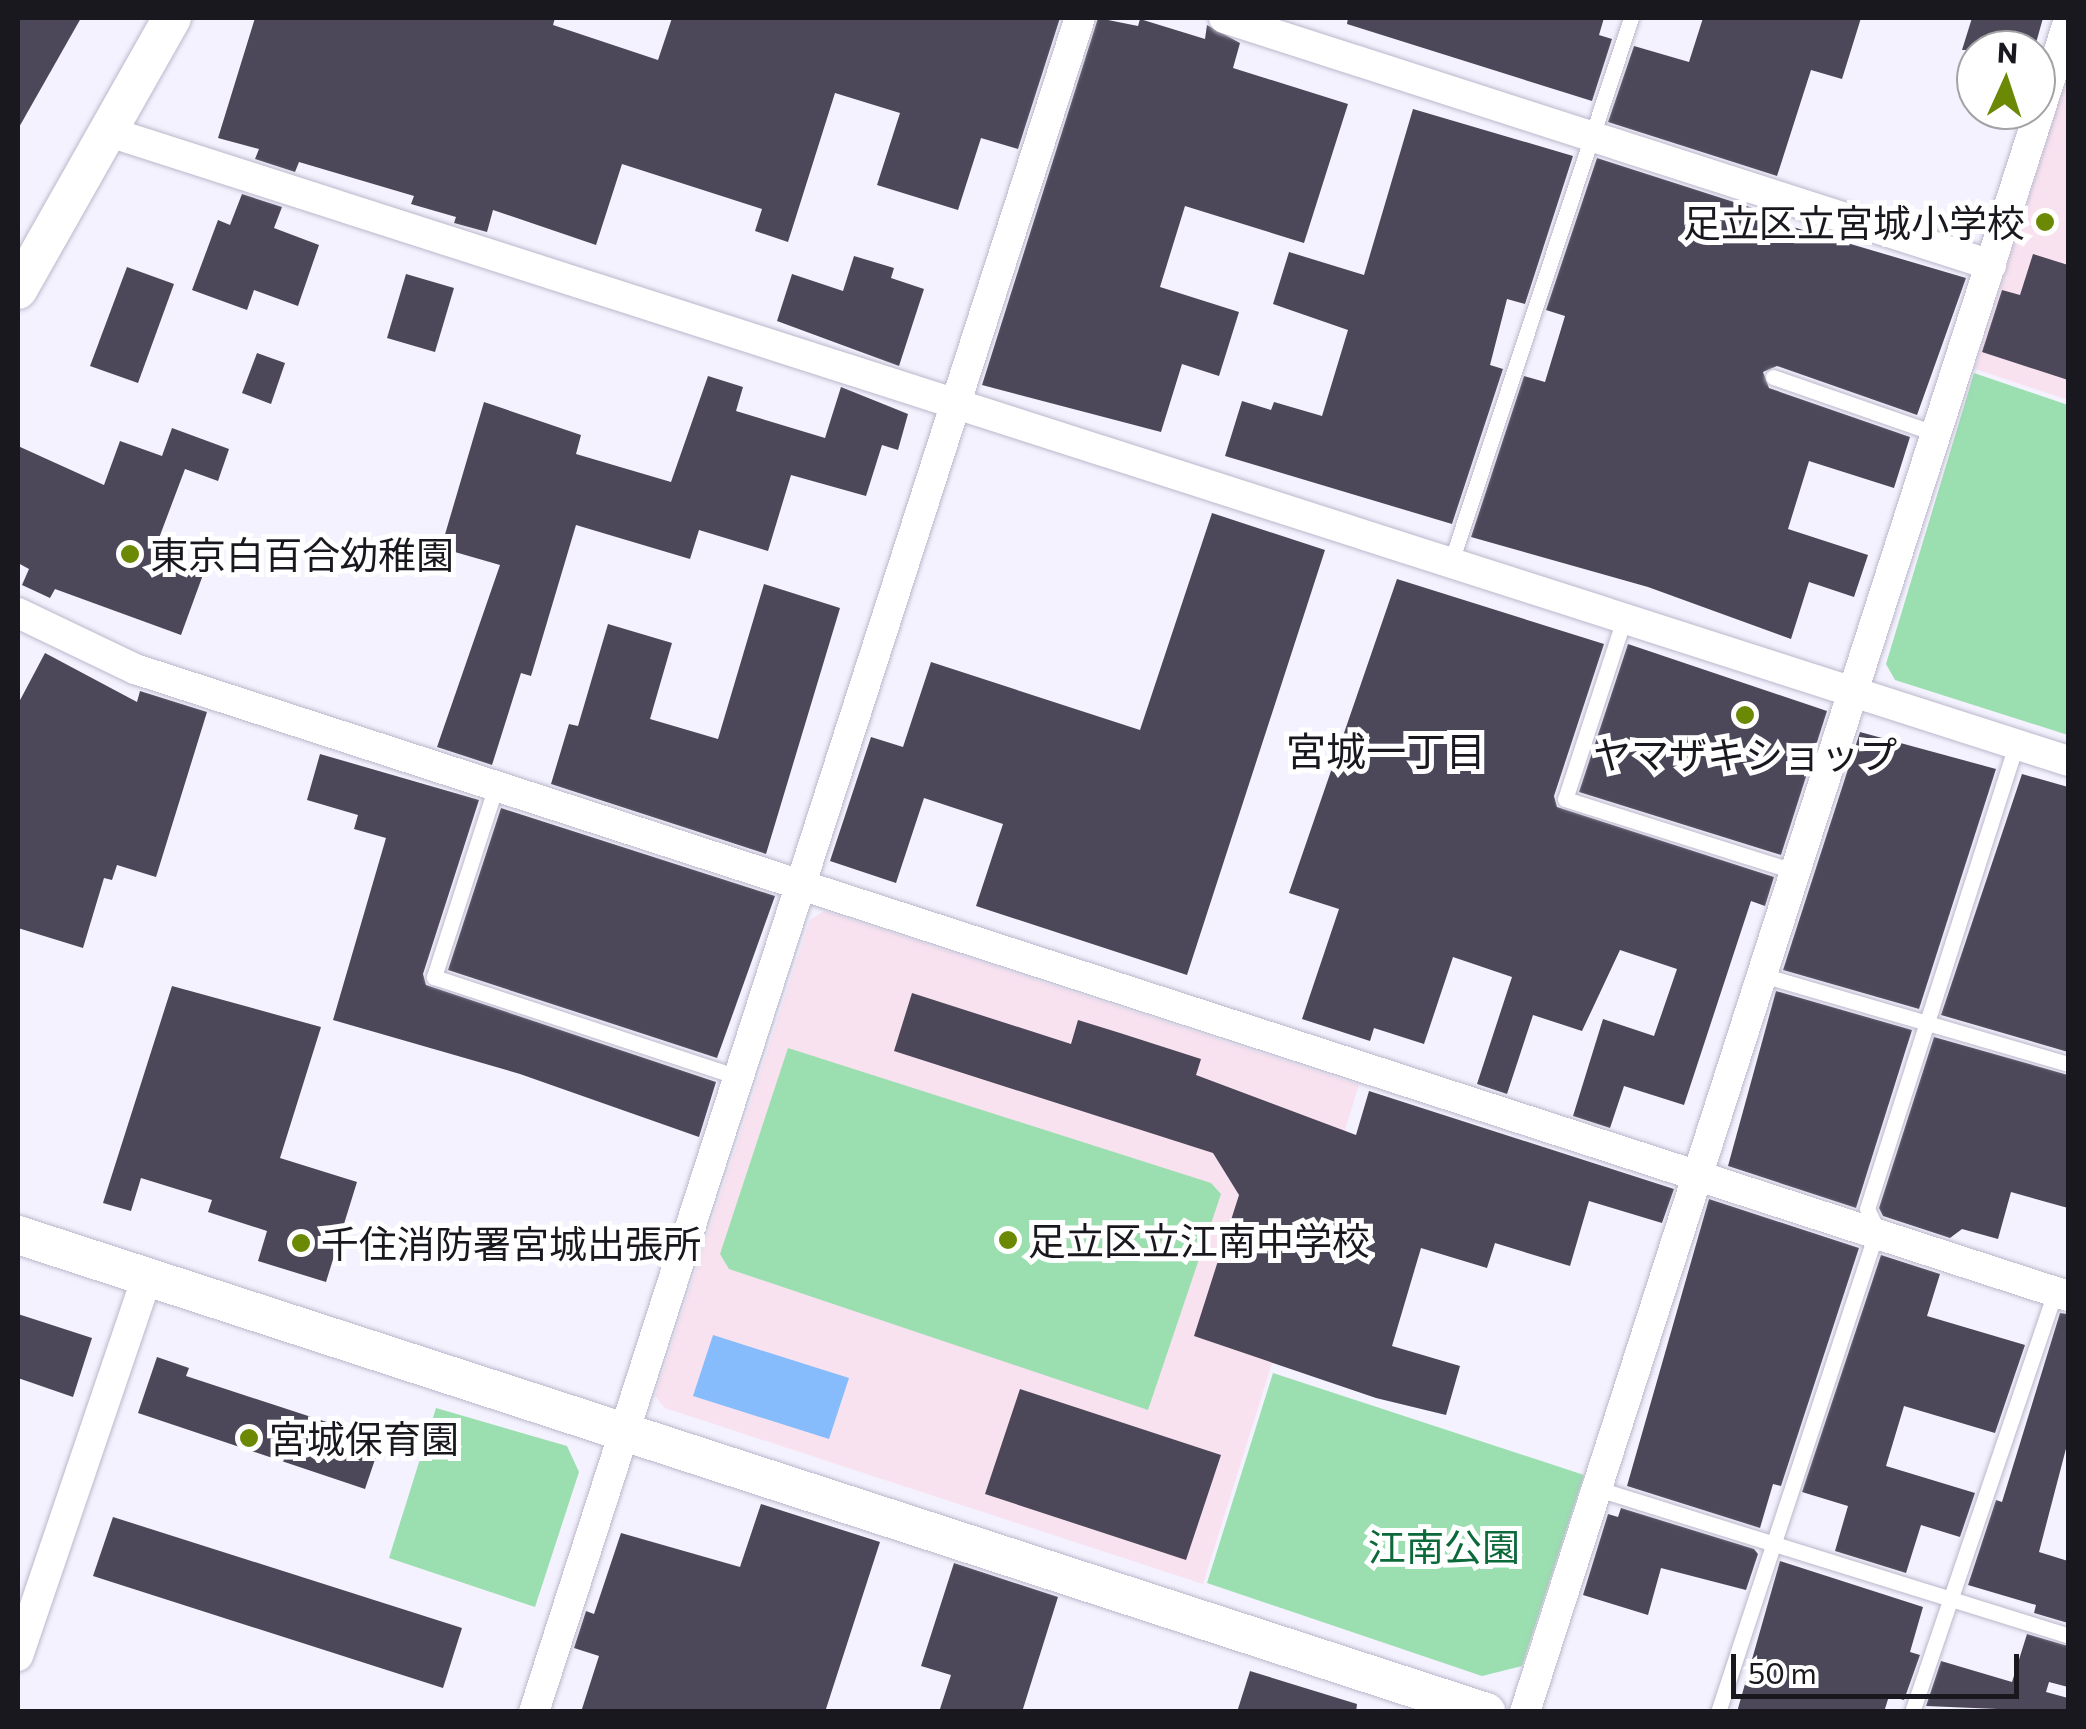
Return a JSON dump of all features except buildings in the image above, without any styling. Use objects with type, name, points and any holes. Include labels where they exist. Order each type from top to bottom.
[{"type":"street","points":[[18,290],[172,18]]},
{"type":"street","points":[[534,1712],[735,1076],[957,409],[1080,18]]},
{"type":"street","points":[[1224,18],[1990,265]]},
{"type":"street","points":[[1524,1712],[2068,23]]},
{"type":"street","points":[[106,131],[957,409],[1451,562],[2068,761]]},
{"type":"street","points":[[18,613],[135,669],[1876,1230],[2062,1294]]},
{"type":"street","points":[[18,1235],[1486,1712]]},
{"type":"street","points":[[18,1656],[147,1276]]},
{"type":"lane","points":[[1451,562],[1631,18]]},
{"type":"lane","points":[[1773,376],[1938,434]]},
{"type":"lane","points":[[1624,619],[1565,799],[1796,872]]},
{"type":"lane","points":[[1718,1712],[1876,1230],[1867,1209],[2016,744]]},
{"type":"lane","points":[[496,786],[434,976],[735,1076]]},
{"type":"lane","points":[[1762,975],[1927,1018],[2068,1064]]},
{"type":"lane","points":[[1912,1712],[2062,1294]]},
{"type":"lane","points":[[1598,1489],[2068,1636]]},
{"type":"shaded area","name":"足立区立宮城小学校","points":[[2068,74],[2068,400],[1975,369],[2050,130],[2056,130],[2056,112]]},
{"type":"shaded area","name":"足立区立江南中学校","points":[[824,911],[1359,1085],[1203,1584],[665,1408],[655,1396],[810,920]]},
{"type":"green space","points":[[1974,373],[2068,405],[2068,735],[1895,680],[1886,664]]},
{"type":"green space","points":[[788,1048],[1211,1183],[1221,1194],[1148,1410],[729,1269],[720,1254]]},
{"type":"green space","name":"江南公園","points":[[1273,1373],[1584,1475],[1522,1666],[1482,1676],[1207,1583]]},
{"type":"green space","points":[[436,1408],[567,1446],[579,1472],[535,1607],[389,1558]]},
{"type":"water","points":[[713,1335],[849,1378],[829,1439],[693,1396]]},
{"type":"place","name":"足立区立宮城小学校","points":[[2045,222]]},
{"type":"place","name":"東京白百合幼稚園","points":[[130,554]]},
{"type":"place","name":"ヤマザキショップ","points":[[1745,715]]},
{"type":"place","name":"足立区立江南中学校","points":[[1008,1240]]},
{"type":"place","name":"千住消防署宮城出張所","points":[[301,1243]]},
{"type":"place","name":"宮城保育園","points":[[249,1438]]},
{"type":"district","name":"宮城一丁目","points":[[1386,750]]}]
